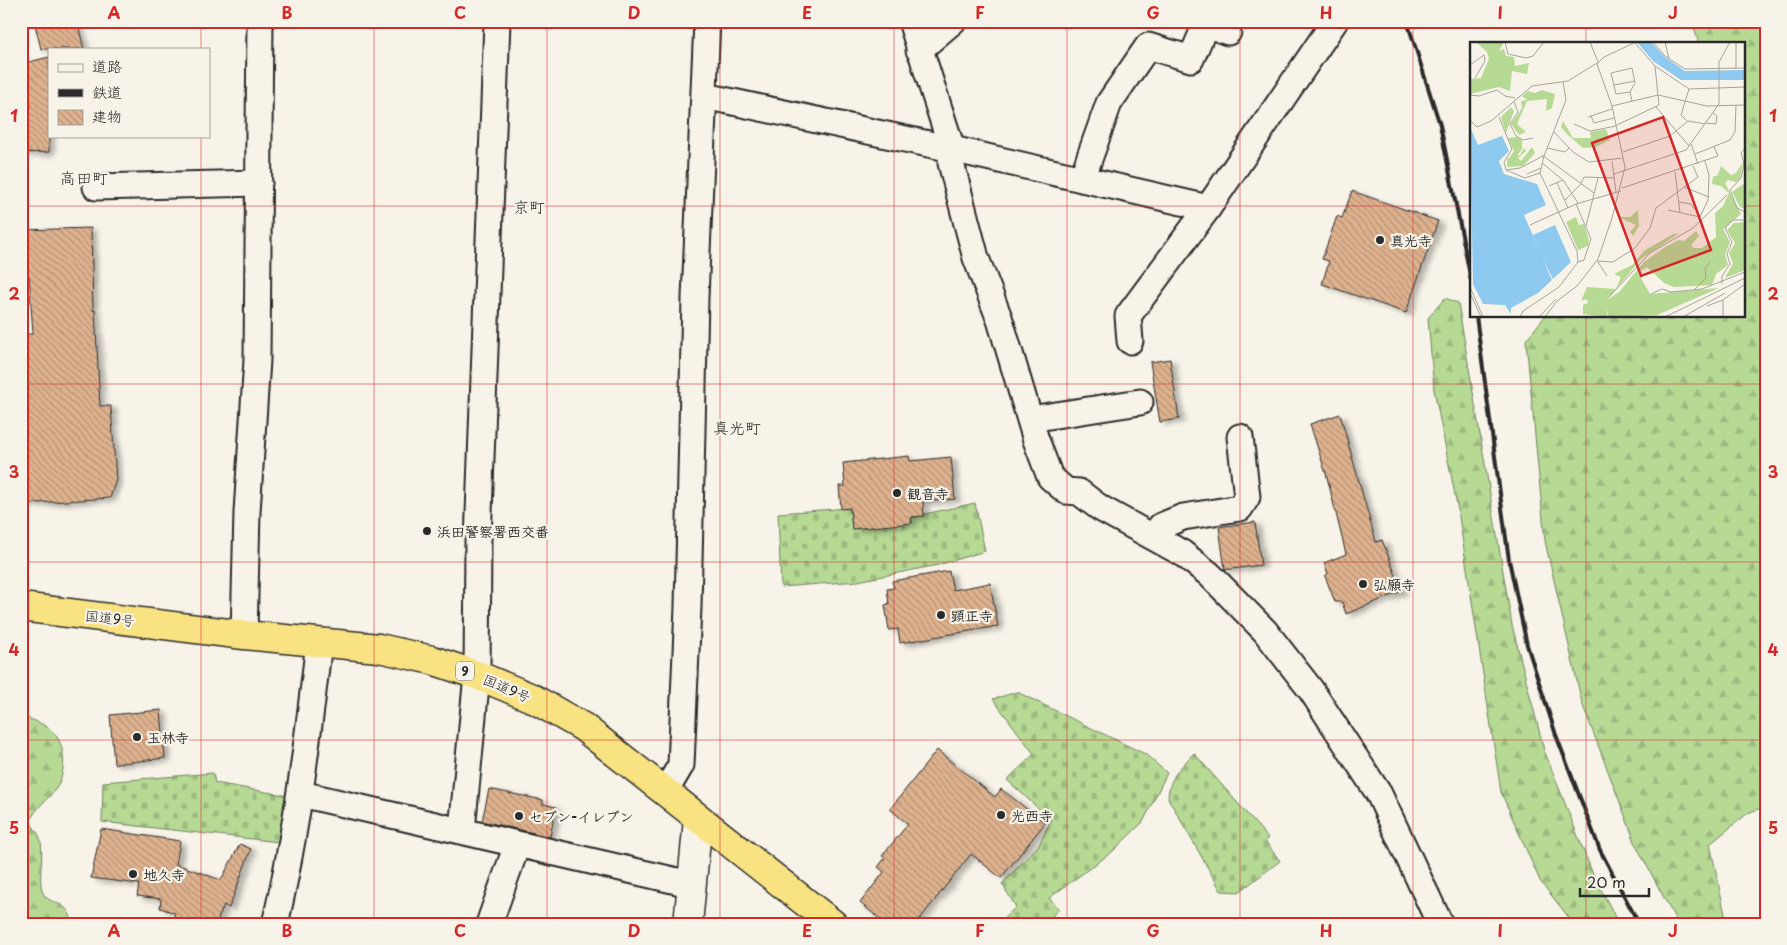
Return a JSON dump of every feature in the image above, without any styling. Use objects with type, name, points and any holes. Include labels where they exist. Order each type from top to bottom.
[{"type":"highway","name":"国道9号","points":[[21,607],[244,635],[388,650],[432,660],[477,675],[532,698],[583,727],[833,924]]},
{"type":"main road","points":[[688,924],[690,884],[698,819]]},
{"type":"street","points":[[244,635],[247,512],[257,360],[260,21]]},
{"type":"street","points":[[462,830],[477,675],[478,541],[497,21]]},
{"type":"street","points":[[665,792],[681,765],[688,607],[695,298],[707,21]]},
{"type":"street","points":[[911,21],[952,149],[951,163],[976,258],[1000,320],[1030,419],[1050,476],[1066,490],[1079,492],[1100,508],[1182,553],[1209,574],[1264,631],[1311,690],[1379,794],[1440,924]]},
{"type":"street","points":[[919,50],[954,21]]},
{"type":"street","points":[[1130,342],[1128,316],[1208,208],[1335,21]]},
{"type":"street","points":[[1082,179],[1110,103],[1148,46],[1191,59],[1206,24],[1228,32]]},
{"type":"street","points":[[705,96],[952,149],[1208,208]]},
{"type":"street","points":[[96,187],[259,183]]},
{"type":"street","points":[[1030,419],[1140,402]]},
{"type":"street","points":[[1154,536],[1161,526],[1183,517],[1240,508],[1247,497],[1240,437]]},
{"type":"street","points":[[275,924],[301,794],[319,642]]},
{"type":"street","points":[[301,794],[690,884]]},
{"type":"street","points":[[489,924],[517,845]]},
{"type":"green space","points":[[1692,21],[1766,21],[1766,806],[1748,813],[1710,844],[1727,924],[1678,924],[1637,847],[1582,703],[1545,541],[1526,340],[1543,318],[1744,318],[1744,42],[1698,42]]},
{"type":"green space","points":[[1445,298],[1458,303],[1512,625],[1544,750],[1592,872],[1619,924],[1574,924],[1540,881],[1501,792],[1458,510],[1434,390],[1428,318]]},
{"type":"green space","points":[[975,503],[985,551],[938,565],[858,581],[781,587],[778,513],[850,508],[852,529],[912,522],[911,517]]},
{"type":"green space","points":[[1017,692],[1145,754],[1167,773],[1143,822],[1112,852],[1049,898],[1059,909],[1045,924],[998,924],[1016,907],[1002,884],[1039,845],[1051,820],[1007,780],[1034,754],[993,699]]},
{"type":"green space","points":[[21,716],[36,721],[50,729],[59,741],[62,749],[62,773],[57,787],[36,811],[30,821],[39,836],[41,844],[41,888],[49,900],[61,905],[68,912],[71,918],[68,924],[21,924]]},
{"type":"green space","points":[[1194,753],[1268,838],[1265,841],[1280,861],[1239,892],[1221,891],[1168,798],[1173,778]]},
{"type":"green space","points":[[213,773],[215,783],[289,796],[279,842],[102,822],[103,782]]},
{"type":"building","points":[[49,21],[77,21],[84,48],[41,49],[35,25]]},
{"type":"building","points":[[48,57],[49,152],[21,153],[21,107],[31,107],[21,64]]},
{"type":"building","name":"真光寺","points":[[1352,191],[1438,221],[1406,313],[1322,284],[1329,261],[1322,259],[1337,216],[1342,218]]},
{"type":"building","points":[[91,228],[93,310],[95,310],[100,406],[111,406],[116,480],[110,498],[21,504],[21,334],[33,334],[29,275],[21,275],[21,230]]},
{"type":"building","points":[[1170,359],[1179,419],[1160,422],[1150,362]]},
{"type":"building","points":[[1340,414],[1376,542],[1382,540],[1402,591],[1346,614],[1342,602],[1335,602],[1325,576],[1328,574],[1324,563],[1346,554],[1327,477],[1310,424]]},
{"type":"building","name":"観音寺","points":[[909,456],[910,461],[951,457],[955,499],[923,502],[924,516],[911,517],[912,523],[852,529],[850,508],[841,509],[839,486],[845,486],[843,463]]},
{"type":"building","points":[[1255,522],[1261,565],[1225,570],[1219,527]]},
{"type":"building","name":"顕正寺","points":[[949,571],[953,590],[990,583],[998,626],[900,643],[898,629],[889,630],[885,605],[889,604],[887,589],[894,588],[892,581]]},
{"type":"building","name":"玉林寺","points":[[161,710],[165,758],[114,764],[110,715]]},
{"type":"building","points":[[937,750],[995,797],[1001,789],[1045,823],[1001,878],[971,854],[916,924],[886,924],[860,903],[884,872],[878,867],[885,858],[882,856],[908,824],[890,809]]},
{"type":"building","name":"セブン-イレブン","points":[[489,789],[543,800],[543,804],[556,807],[550,837],[482,821]]},
{"type":"building","name":"地久寺","points":[[101,829],[180,841],[176,864],[221,880],[240,844],[251,849],[229,908],[224,905],[216,924],[170,924],[175,913],[160,908],[161,899],[137,896],[139,884],[91,878]]},
{"type":"railway","points":[[1407,21],[1440,125],[1470,275]]},
{"type":"railway","points":[[1476,318],[1509,560],[1527,645],[1556,735],[1600,850],[1639,924]]},
{"type":"place","name":"真光寺","points":[[1380,240]]},
{"type":"place","name":"観音寺","points":[[897,493]]},
{"type":"place","name":"浜田警察署西交番","points":[[427,531]]},
{"type":"place","name":"弘願寺","points":[[1363,584]]},
{"type":"place","name":"顕正寺","points":[[941,615]]},
{"type":"place","name":"玉林寺","points":[[137,737]]},
{"type":"place","name":"光西寺","points":[[1001,815]]},
{"type":"place","name":"セブン-イレブン","points":[[519,816]]},
{"type":"place","name":"地久寺","points":[[133,874]]},
{"type":"district","name":"高田町","points":[[84,177]]},
{"type":"district","name":"京町","points":[[529,206]]},
{"type":"district","name":"真光町","points":[[737,427]]}]
